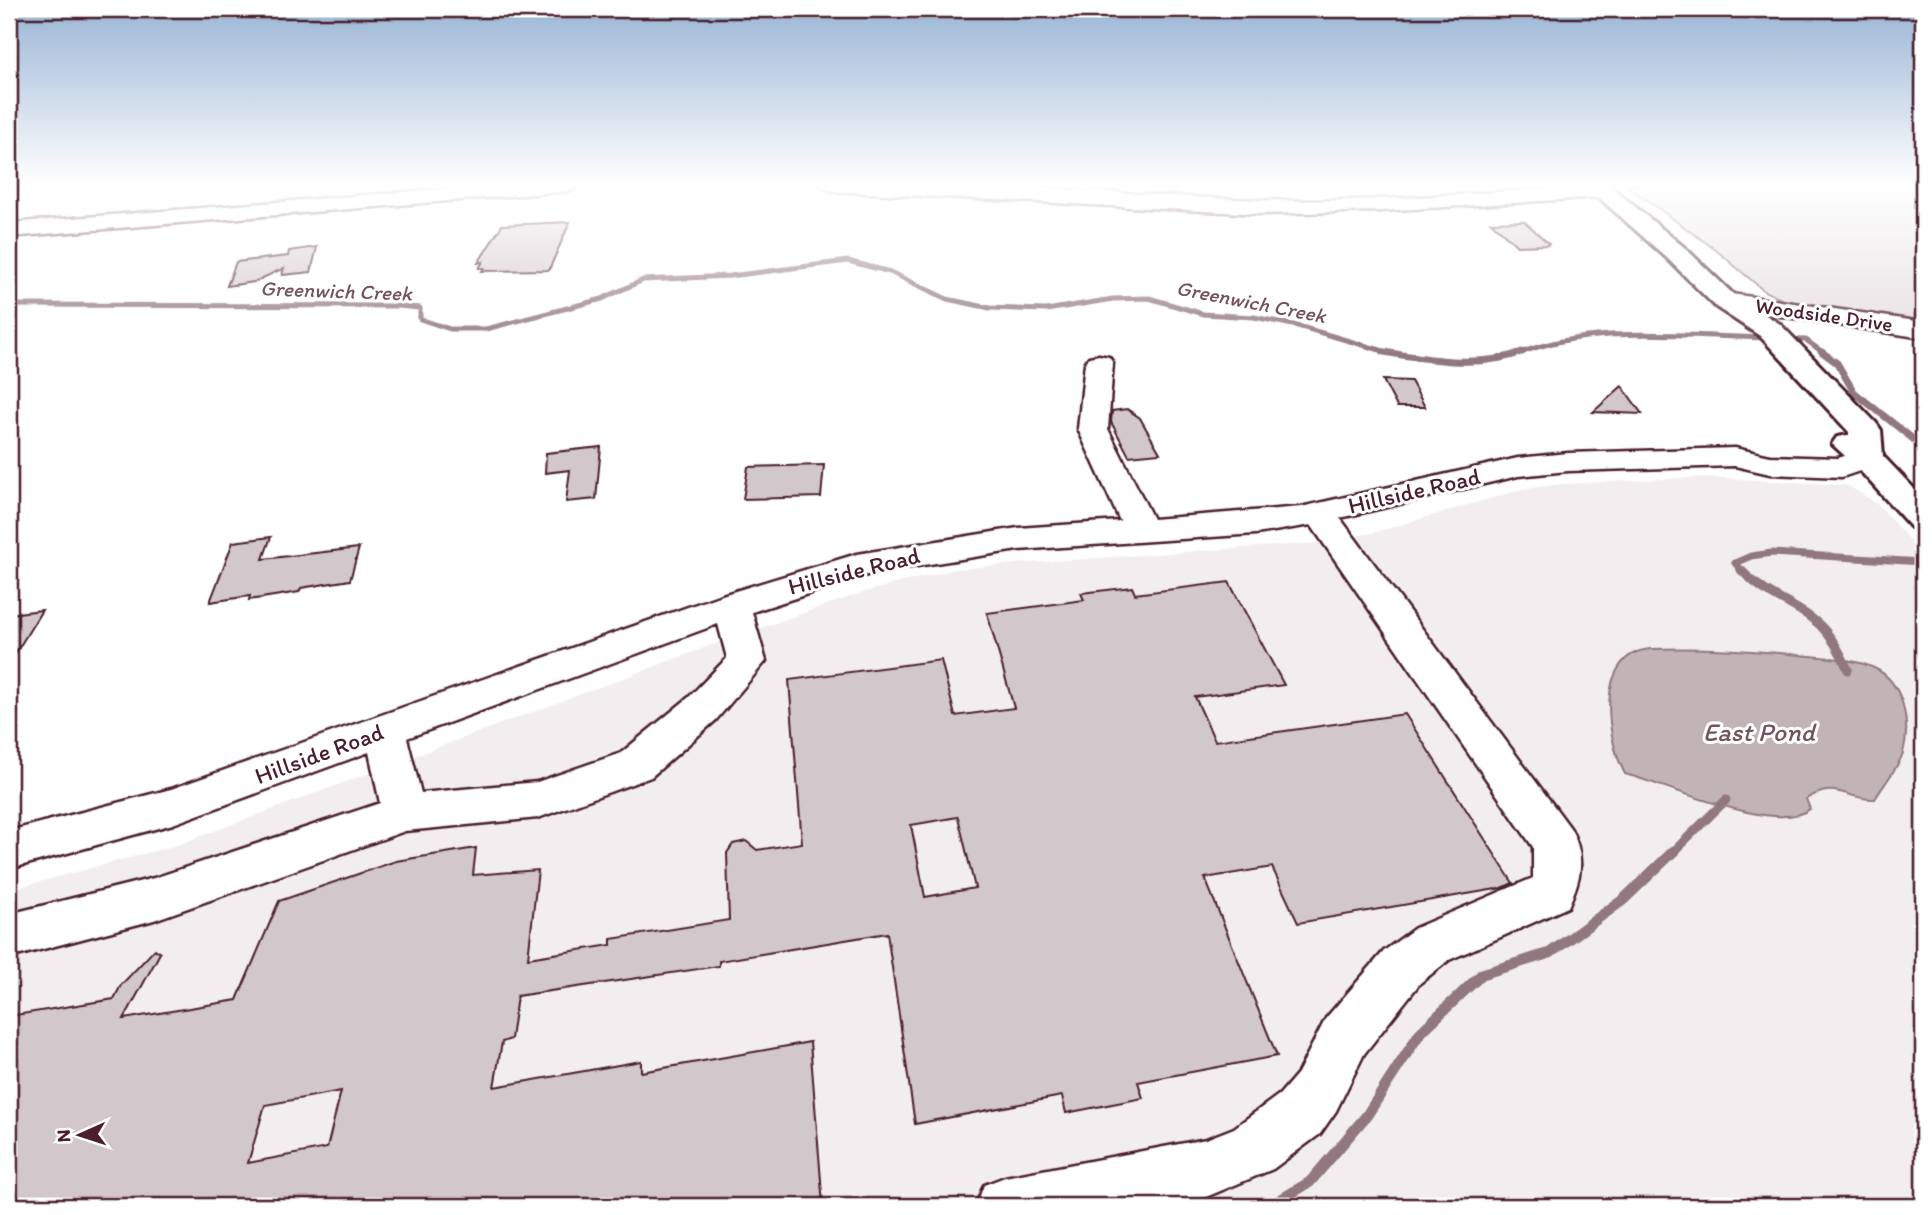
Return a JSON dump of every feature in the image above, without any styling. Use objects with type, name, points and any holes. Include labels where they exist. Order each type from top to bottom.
[{"type":"main road","points":[[1663,242],[1725,301],[1728,314],[1764,339],[1826,427],[1867,458],[1923,519]]},
{"type":"street","name":"Woodside Drive","points":[[1725,301],[1923,330]]},
{"type":"street","points":[[1099,363],[1093,429],[1141,530]]},
{"type":"street","name":"Hillside Road","points":[[9,850],[173,806],[732,605],[869,562],[1018,539],[1256,523],[1319,513],[1518,467],[1616,458],[1735,457],[1770,465],[1842,468],[1867,458]]},
{"type":"street","points":[[1005,1206],[1206,1168],[1253,1149],[1300,1114],[1317,1091],[1345,1036],[1402,967],[1432,944],[1551,892],[1558,874],[1555,843],[1319,513]]},
{"type":"street","points":[[9,936],[154,899],[404,813],[538,800],[636,765],[702,709],[747,661],[732,605]]},
{"type":"street","points":[[385,731],[404,813]]},
{"type":"shaded area","points":[[1705,242],[1923,242],[1923,324],[1796,306],[1764,291]]},
{"type":"shaded area","points":[[1705,477],[1847,485],[1878,504],[1923,556],[1923,1206],[9,1206],[9,890],[177,845],[720,642],[858,594],[906,581],[957,569],[1318,543],[1372,533],[1523,489],[1561,484]]},
{"type":"water","name":"East Pond","points":[[1650,649],[1781,653],[1848,660],[1874,668],[1892,683],[1903,705],[1906,729],[1901,759],[1875,799],[1826,791],[1806,799],[1810,809],[1794,815],[1773,816],[1747,812],[1625,774],[1618,759],[1610,720],[1612,682],[1620,666],[1632,654]]},
{"type":"building","points":[[491,242],[561,242],[549,270],[482,271],[484,268],[479,268],[483,262],[478,263]]},
{"type":"building","points":[[1512,242],[1546,242],[1549,244],[1548,245],[1517,246]]},
{"type":"building","points":[[317,247],[311,272],[282,275],[284,268],[254,282],[227,286],[236,262],[288,256],[289,251]]},
{"type":"building","points":[[1383,380],[1411,381],[1425,407],[1397,407]]},
{"type":"building","points":[[1622,386],[1642,414],[1593,412]]},
{"type":"building","points":[[1127,409],[1140,418],[1160,453],[1129,456],[1111,422],[1112,411]]},
{"type":"building","points":[[601,447],[596,499],[566,502],[570,470],[545,473],[546,453]]},
{"type":"building","points":[[824,465],[821,497],[743,499],[748,467]]},
{"type":"building","points":[[271,537],[263,559],[359,548],[350,580],[249,600],[250,596],[210,602],[233,542]]},
{"type":"building","points":[[1229,582],[1284,685],[1195,697],[1215,741],[1405,714],[1513,883],[1502,888],[1298,923],[1272,867],[1205,878],[1277,1056],[1138,1082],[1143,1098],[1066,1113],[1062,1096],[915,1124],[887,933],[719,961],[719,966],[517,996],[511,1039],[502,1042],[494,1087],[641,1061],[641,1072],[810,1042],[823,1206],[9,1206],[9,1016],[114,999],[121,985],[155,949],[160,953],[124,1019],[237,1000],[279,901],[396,861],[476,848],[473,875],[538,870],[528,958],[611,945],[611,939],[729,920],[727,853],[733,844],[746,841],[757,850],[802,843],[789,680],[941,660],[955,716],[1014,708],[987,613],[1084,600],[1081,593],[1132,587],[1135,594]],"holes":[[[958,817],[975,888],[925,897],[911,825]],[[341,1091],[327,1148],[248,1163],[265,1105]]]},
{"type":"building","points":[[42,610],[9,664],[9,614]]},
{"type":"waterway","name":"Greenwich Creek","points":[[9,305],[398,306],[420,308],[420,319],[450,329],[486,329],[602,299],[643,280],[730,276],[848,261],[890,272],[947,299],[990,308],[1046,310],[1113,299],[1149,298],[1203,314],[1254,317],[1298,326],[1391,353]]},
{"type":"waterway","name":"Greenwich Creek","points":[[1518,354],[1547,344],[1609,335],[1674,334],[1769,338]]},
{"type":"waterway","name":"Greenwich Creek","points":[[1786,339],[1806,340],[1825,354]]},
{"type":"waterway","name":"Greenwich Creek","points":[[1384,352],[1391,353]]},
{"type":"waterway","name":"Greenwich Creek","points":[[1391,353],[1436,360],[1471,361],[1506,357],[1522,352]]},
{"type":"waterway","name":"Greenwich Creek","points":[[1822,352],[1837,363],[1854,392],[1923,447]]},
{"type":"waterway","points":[[1742,571],[1735,563],[1751,556],[1772,553],[1923,562]]},
{"type":"waterway","points":[[1742,571],[1756,584],[1799,610],[1825,631],[1837,647],[1848,670]]},
{"type":"waterway","points":[[1672,853],[1726,800]]},
{"type":"waterway","points":[[1270,1206],[1310,1182],[1367,1115],[1420,1033],[1482,974],[1550,953],[1623,900],[1674,851]]}]
